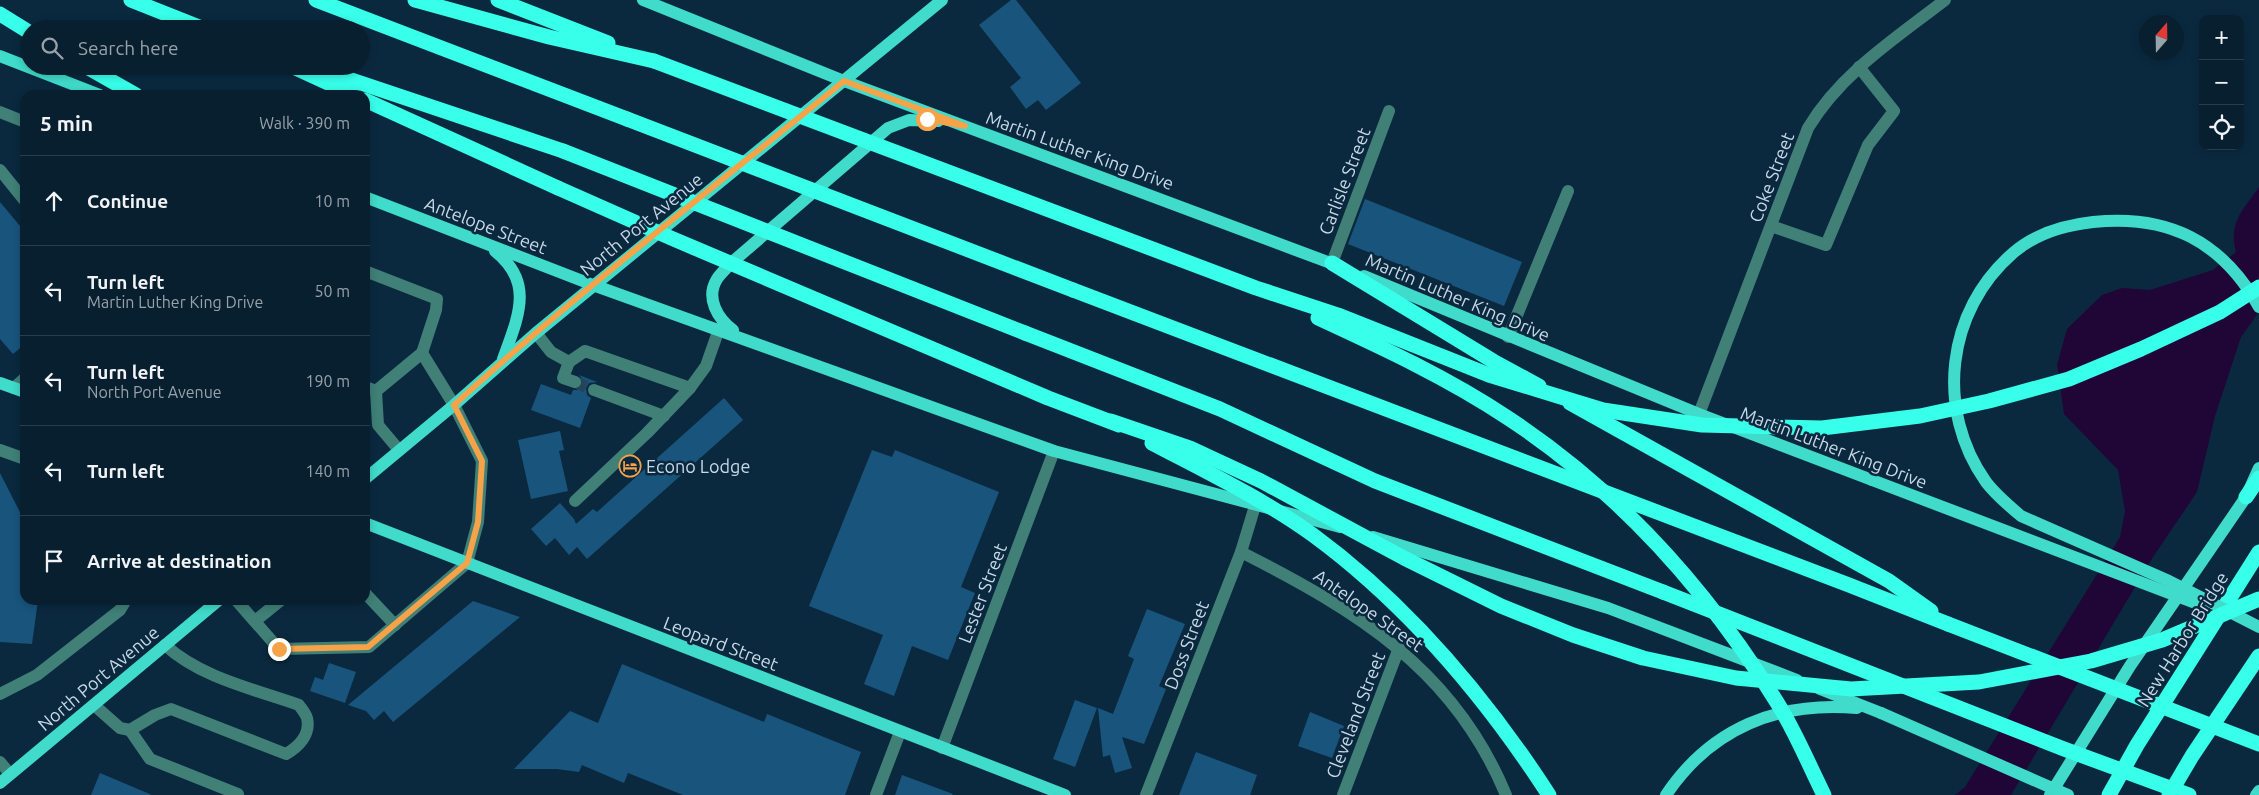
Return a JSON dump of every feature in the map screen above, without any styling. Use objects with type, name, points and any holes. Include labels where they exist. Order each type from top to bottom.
[{"type":"highway","points":[[131,0],[181,20]]},
{"type":"highway","points":[[316,0],[368,20]]},
{"type":"highway","points":[[415,0],[549,37],[654,61]]},
{"type":"highway","points":[[498,0],[654,61],[1256,288],[1338,315],[1489,375],[1603,410],[1702,426],[1822,428],[1920,416],[1989,401],[2069,379],[2141,349],[2211,316],[2259,288]]},
{"type":"highway","points":[[0,14],[20,26]]},
{"type":"highway","points":[[370,21],[1072,290],[1849,584],[2259,744]]},
{"type":"highway","points":[[101,75],[127,90]]},
{"type":"highway","points":[[311,75],[343,90]]},
{"type":"highway","points":[[337,75],[563,151],[1220,409],[1375,481],[2188,795]]},
{"type":"highway","points":[[370,102],[680,242],[1048,398],[1190,448],[1252,477],[1404,558],[1501,606],[1573,635],[1643,658],[1736,678],[1852,689],[1979,682],[2090,661],[2162,640],[2259,599]]},
{"type":"highway","points":[[1332,263],[1493,361],[1889,581],[1948,624]]},
{"type":"highway","points":[[1256,288],[1444,379],[1509,418],[1562,458],[1626,512],[1671,558],[1725,625],[1779,705],[1824,795]]},
{"type":"highway","points":[[1111,421],[1252,495],[1314,536],[1383,594],[1455,668],[1514,742],[1549,795]]},
{"type":"highway","points":[[2246,497],[2259,478]]},
{"type":"highway","name":"New Harbor Bridge","points":[[2109,795],[2138,745],[2259,552]]},
{"type":"highway","points":[[2169,795],[2192,756],[2259,656]]},
{"type":"main road","name":"Martin Luther King Drive","points":[[643,0],[844,81],[1332,263],[1699,414],[2259,627]]},
{"type":"main road","name":"North Port Avenue","points":[[370,475],[593,285],[942,0]]},
{"type":"main road","points":[[0,56],[20,64]]},
{"type":"main road","points":[[49,75],[87,90]]},
{"type":"main road","points":[[743,338],[723,323],[716,314],[712,296],[716,280],[730,264],[888,128],[908,120],[927,119],[965,126]]},
{"type":"main road","name":"Antelope Street","points":[[370,199],[593,285],[1054,451],[1343,528],[1485,569],[1608,608],[1881,713]]},
{"type":"main road","points":[[2259,307],[2248,288],[2223,258],[2199,242],[2170,227],[2138,220],[2072,224],[2036,238],[2013,253],[1984,285],[1964,322],[1955,355],[1954,384],[1956,414],[1968,451],[1986,482],[2004,502],[2021,516],[2169,581],[2259,627]]},
{"type":"main road","points":[[485,243],[507,260],[516,277],[520,292],[521,303],[503,360]]},
{"type":"main road","points":[[0,383],[19,390]]},
{"type":"main road","points":[[2050,795],[2130,666],[2246,497],[2259,468]]},
{"type":"main road","name":"Leopard Street","points":[[370,525],[1065,795]]},
{"type":"main road","points":[[169,642],[201,605]]},
{"type":"main road","name":"North Port Avenue","points":[[0,783],[213,605]]},
{"type":"main road","points":[[1666,795],[1680,775],[1700,754],[1720,739],[1763,718],[1785,711],[1832,706],[1881,713],[2068,795]]},
{"type":"main road","points":[[2256,795],[2259,791]]},
{"type":"street","name":"Coke Street","points":[[1699,414],[1808,128],[1821,107],[1859,67],[1945,0]]},
{"type":"street","points":[[1771,226],[1826,245],[1868,145],[1894,111],[1859,67]]},
{"type":"street","name":"Carlisle Street","points":[[1332,263],[1389,111]]},
{"type":"street","points":[[0,112],[20,120]]},
{"type":"street","points":[[0,170],[20,192]]},
{"type":"street","points":[[1508,337],[1568,190]]},
{"type":"street","points":[[370,273],[437,299],[436,310],[422,353],[370,389],[378,425],[399,450]]},
{"type":"street","points":[[575,501],[664,416],[690,388],[706,366],[719,329]]},
{"type":"street","points":[[536,333],[550,352],[569,362]]},
{"type":"street","points":[[576,382],[563,378],[569,362],[585,351],[690,388]]},
{"type":"street","points":[[241,605],[279,649],[368,647],[467,563],[478,522],[482,461],[454,405],[422,353]]},
{"type":"street","points":[[594,390],[664,416]]},
{"type":"street","points":[[370,422],[378,425]]},
{"type":"street","points":[[0,450],[20,457]]},
{"type":"street","name":"Lester Street","points":[[942,748],[1054,451]]},
{"type":"street","name":"Doss Street","points":[[1146,795],[1241,552],[1255,506]]},
{"type":"street","name":"Antelope Street","points":[[1241,552],[1292,577],[1350,613],[1399,648],[1426,673],[1454,705],[1479,741],[1506,795]]},
{"type":"street","points":[[370,599],[394,625]]},
{"type":"street","points":[[0,694],[37,675],[120,610],[123,605]]},
{"type":"street","points":[[255,621],[275,605]]},
{"type":"street","points":[[94,705],[120,728],[130,730],[155,715],[171,709],[286,754],[298,747],[306,735],[308,719],[299,704],[202,670],[180,658],[169,642]]},
{"type":"street","name":"Cleveland Street","points":[[1343,795],[1399,648]]},
{"type":"street","points":[[130,730],[150,758],[238,794]]},
{"type":"street","points":[[876,795],[900,732]]},
{"type":"street","points":[[0,762],[10,774]]},
{"type":"shaded area","points":[[2259,187],[2259,312],[2241,337],[2215,416],[2197,492],[2153,557],[2011,795],[1955,795],[1965,787],[2120,537],[2125,511],[2118,470],[2064,414],[2057,365],[2067,329],[2102,295],[2122,288],[2150,290],[2213,270],[2236,252],[2234,233],[2238,217]]},
{"type":"building","points":[[1011,0],[1016,0],[1081,83],[1046,110],[1038,100],[1026,109],[1010,87],[1021,78],[979,25]]},
{"type":"building","points":[[1365,199],[1522,262],[1504,306],[1348,244]]},
{"type":"building","points":[[0,202],[20,226],[20,348],[13,354],[0,339]]},
{"type":"building","points":[[579,375],[597,382],[589,383],[586,388],[587,395],[591,398],[580,428],[531,410],[541,384],[571,395],[573,390],[577,390],[582,385],[583,380]]},
{"type":"building","points":[[724,398],[743,420],[587,559],[577,547],[569,555],[555,538],[546,546],[531,529],[560,503],[576,524],[593,509],[597,512]]},
{"type":"building","points":[[560,431],[564,450],[559,451],[568,491],[531,499],[518,440]]},
{"type":"building","points":[[872,450],[892,457],[895,450],[999,492],[961,587],[975,593],[948,660],[912,646],[894,696],[864,684],[883,635],[809,606]]},
{"type":"building","points":[[0,473],[20,512],[20,605],[37,605],[32,644],[0,642]]},
{"type":"building","points":[[473,601],[520,617],[393,722],[384,711],[374,720],[366,711],[348,705]]},
{"type":"building","points":[[1147,609],[1185,624],[1159,686],[1166,689],[1144,744],[1122,737],[1132,768],[1115,773],[1110,755],[1103,757],[1098,708],[1113,714],[1134,659],[1128,656]]},
{"type":"building","points":[[329,663],[356,672],[345,703],[310,691],[315,677],[323,680]]},
{"type":"building","points":[[622,664],[764,722],[767,714],[861,752],[845,795],[683,795],[628,773],[624,783],[582,765],[579,772],[557,769],[514,769],[570,711],[598,723]]},
{"type":"building","points":[[1075,700],[1097,708],[1075,767],[1053,759]]},
{"type":"building","points":[[1310,712],[1344,726],[1332,758],[1298,746]]},
{"type":"building","points":[[1196,752],[1257,775],[1250,795],[1179,795]]},
{"type":"building","points":[[100,773],[152,795],[91,795]]},
{"type":"building","points":[[902,775],[953,794],[895,795]]},
{"type":"tunnel","points":[[575,382],[594,390]]},
{"type":"place","name":"Econo Lodge","points":[[630,466]]},
{"type":"route","points":[[279,649],[368,647],[467,563],[478,522],[482,461],[454,405],[503,360],[593,285],[844,81],[965,126],[927,119]]}]
